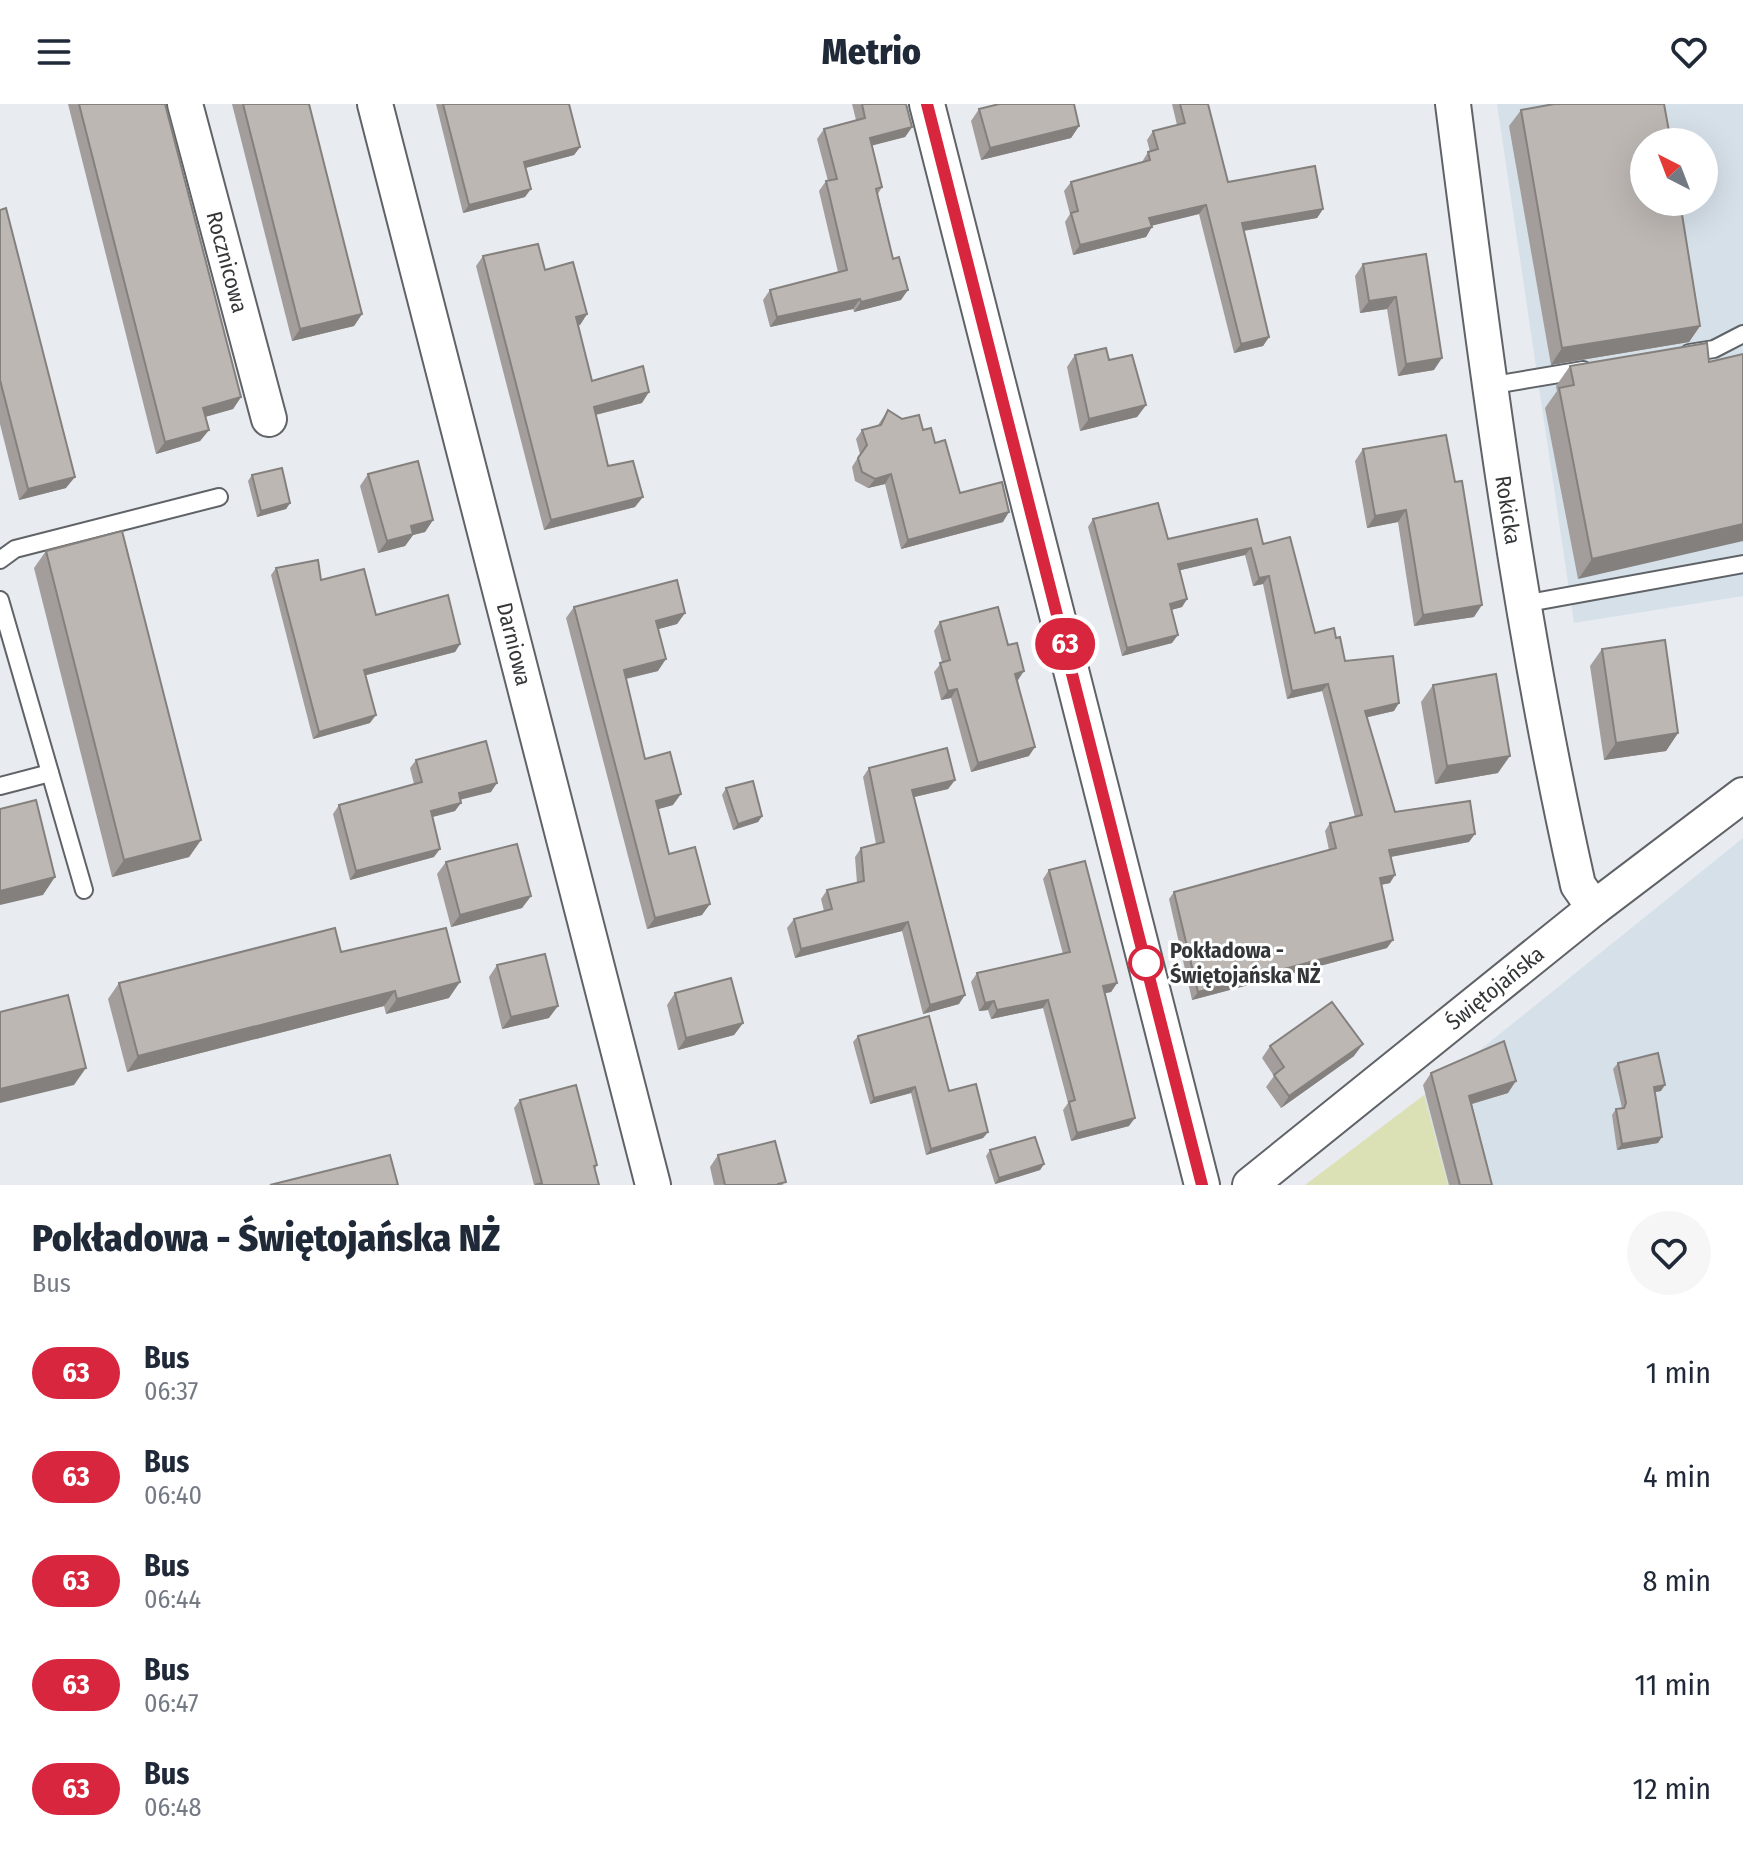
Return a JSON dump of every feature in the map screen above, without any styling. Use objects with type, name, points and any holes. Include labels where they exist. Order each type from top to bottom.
[{"type":"street","name":"Rocznicowa","points":[[185,104],[269,419]]},
{"type":"street","name":"Darniowa","points":[[375,104],[653,1185]]},
{"type":"street","points":[[927,104],[1202,1185]]},
{"type":"street","name":"Rokicka","points":[[1453,104],[1488,386],[1523,604],[1578,885],[1594,908]]},
{"type":"street","name":"Świętojańska","points":[[1250,1185],[1594,908],[1743,795]]},
{"type":"lane","points":[[1669,357],[1714,349],[1743,334]]},
{"type":"lane","points":[[1488,386],[1594,369]]},
{"type":"lane","points":[[0,560],[15,549],[219,497]]},
{"type":"lane","points":[[1523,604],[1743,564]]},
{"type":"lane","points":[[0,600],[84,890]]},
{"type":"lane","points":[[0,786],[50,773]]},
{"type":"shaded area","points":[[1497,104],[1743,104],[1743,596],[1574,623]]},
{"type":"shaded area","points":[[1743,838],[1743,1185],[1448,1185],[1424,1095]]},
{"type":"green space","points":[[1424,1095],[1448,1185],[1305,1185]]},
{"type":"building","points":[[79,104],[165,104],[241,397],[203,408],[209,430],[165,442]]},
{"type":"building","points":[[243,104],[309,104],[362,314],[300,329]]},
{"type":"building","points":[[443,104],[569,104],[580,147],[524,162],[531,189],[469,205]]},
{"type":"building","points":[[862,104],[906,104],[912,127],[870,138],[882,187],[876,189],[893,259],[899,257],[908,290],[777,317],[770,290],[847,270],[826,181],[837,179],[824,129],[865,118]]},
{"type":"building","points":[[999,104],[1074,104],[1079,126],[990,148],[979,109]]},
{"type":"building","points":[[1180,104],[1208,104],[1228,182],[1315,166],[1323,209],[1242,223],[1269,337],[1241,344],[1206,205],[1149,218],[1152,227],[1080,245],[1071,213],[1078,211],[1071,182],[1150,160],[1148,152],[1158,149],[1153,131],[1185,123]]},
{"type":"building","points":[[1554,104],[1664,104],[1668,128],[1630,128],[1630,216],[1682,216],[1700,326],[1562,348],[1521,110]]},
{"type":"building","points":[[6,208],[75,477],[28,489],[0,380],[0,210]]},
{"type":"building","points":[[538,244],[545,270],[573,262],[587,314],[576,317],[592,381],[643,366],[649,392],[594,407],[608,466],[633,461],[643,497],[551,520],[483,256]]},
{"type":"building","points":[[1426,254],[1442,358],[1406,364],[1396,297],[1369,301],[1363,264]]},
{"type":"building","points":[[1707,343],[1709,362],[1743,354],[1743,524],[1592,559],[1559,388],[1574,385],[1570,366]]},
{"type":"building","points":[[1106,348],[1109,360],[1132,355],[1146,405],[1089,419],[1075,355]]},
{"type":"building","points":[[888,410],[902,419],[919,415],[923,430],[931,428],[935,443],[945,440],[960,493],[1002,482],[1009,512],[908,540],[891,474],[875,479],[862,472],[858,458],[867,445],[862,430],[881,425]]},
{"type":"building","points":[[1446,435],[1455,482],[1462,481],[1482,605],[1423,615],[1406,510],[1375,516],[1363,449]]},
{"type":"building","points":[[418,461],[433,520],[411,526],[413,534],[387,541],[368,474]]},
{"type":"building","points":[[282,468],[290,503],[261,511],[252,475]]},
{"type":"building","points":[[1158,503],[1168,539],[1257,519],[1263,544],[1290,537],[1315,633],[1334,628],[1336,638],[1340,637],[1345,661],[1393,656],[1399,703],[1365,711],[1395,812],[1470,801],[1475,834],[1389,850],[1395,875],[1380,878],[1393,940],[1198,992],[1174,892],[1336,848],[1330,823],[1362,815],[1328,684],[1292,691],[1269,576],[1259,578],[1251,548],[1178,564],[1187,599],[1170,604],[1178,635],[1127,648],[1093,519]]},
{"type":"building","points":[[122,531],[201,840],[124,860],[46,551]]},
{"type":"building","points":[[318,560],[321,580],[364,569],[376,615],[448,595],[460,644],[364,670],[376,715],[319,732],[276,568]]},
{"type":"building","points":[[677,580],[685,613],[656,621],[666,659],[624,670],[645,759],[670,752],[681,794],[656,801],[669,854],[695,847],[710,904],[655,918],[574,607]]},
{"type":"building","points":[[998,607],[1008,645],[1017,643],[1024,671],[1015,674],[1035,747],[978,763],[957,689],[948,691],[940,663],[950,660],[940,622]]},
{"type":"building","points":[[1665,640],[1678,733],[1616,743],[1602,649]]},
{"type":"building","points":[[1496,674],[1510,756],[1447,766],[1433,685]]},
{"type":"building","points":[[486,741],[497,783],[459,793],[461,803],[431,811],[440,849],[356,871],[339,805],[422,782],[416,760]]},
{"type":"building","points":[[947,748],[955,780],[912,790],[965,995],[930,1005],[908,922],[801,949],[794,919],[832,909],[827,890],[864,881],[861,848],[884,842],[869,768]]},
{"type":"building","points":[[753,781],[762,816],[738,824],[726,788]]},
{"type":"building","points":[[36,800],[55,877],[0,891],[0,809]]},
{"type":"building","points":[[517,844],[531,896],[460,915],[446,862]]},
{"type":"building","points":[[1085,861],[1117,983],[1103,986],[1135,1118],[1077,1133],[1069,1102],[1075,1100],[1048,1000],[997,1010],[994,1001],[985,1003],[977,973],[1070,952],[1049,870]]},
{"type":"building","points":[[335,928],[341,952],[446,928],[460,982],[397,999],[395,991],[138,1056],[119,983]]},
{"type":"building","points":[[545,954],[558,1006],[511,1017],[497,965]]},
{"type":"building","points":[[731,978],[743,1023],[686,1038],[675,993]]},
{"type":"building","points":[[68,995],[86,1068],[0,1089],[0,1012]]},
{"type":"building","points":[[1332,1002],[1363,1044],[1289,1096],[1274,1075],[1284,1067],[1270,1046]]},
{"type":"building","points":[[929,1016],[949,1091],[976,1084],[988,1132],[931,1149],[915,1087],[874,1098],[858,1036]]},
{"type":"building","points":[[1504,1041],[1516,1081],[1469,1096],[1492,1185],[1460,1185],[1431,1073]]},
{"type":"building","points":[[1658,1053],[1665,1085],[1654,1087],[1662,1137],[1622,1144],[1616,1109],[1624,1108],[1626,1103],[1618,1063]]},
{"type":"building","points":[[576,1085],[597,1165],[594,1166],[599,1185],[535,1185],[542,1183],[520,1100]]},
{"type":"building","points":[[1035,1137],[1044,1164],[999,1178],[990,1150]]},
{"type":"building","points":[[775,1141],[786,1182],[778,1185],[725,1185],[718,1155]]},
{"type":"building","points":[[390,1155],[398,1185],[270,1185]]},
{"type":"bus line","name":"63","points":[[927,104],[1202,1185]]},
{"type":"place","name":"Pokładowa - Świętojańska NŻ","points":[[1146,963]]}]
